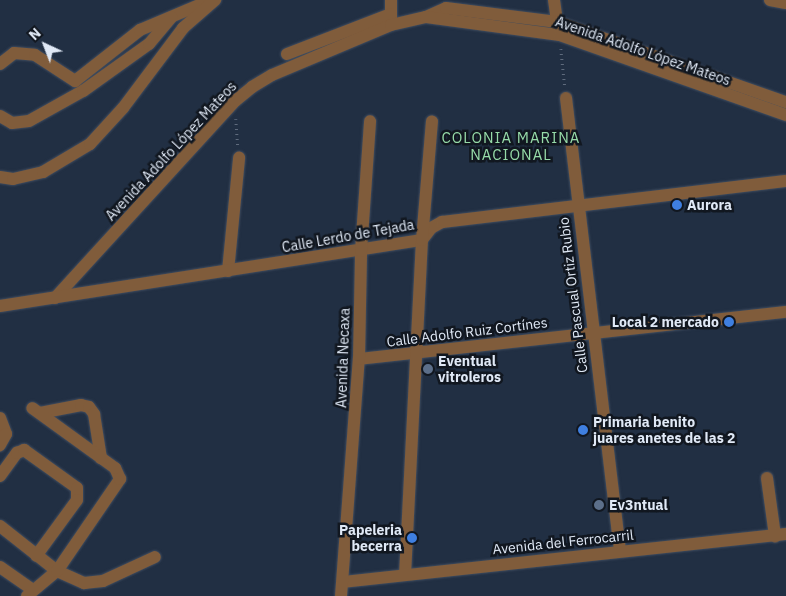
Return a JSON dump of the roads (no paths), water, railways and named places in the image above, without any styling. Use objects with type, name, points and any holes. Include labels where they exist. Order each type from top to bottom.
[{"type":"street","points":[[0,64],[14,53],[35,55],[75,81],[140,30],[176,12],[211,0]]},
{"type":"street","points":[[0,177],[14,179],[43,172],[90,144],[123,108],[183,28],[215,0]]},
{"type":"street","points":[[287,54],[391,19],[391,0]]},
{"type":"street","points":[[554,0],[557,22]]},
{"type":"street","points":[[770,0],[786,3]]},
{"type":"street","points":[[426,17],[446,4],[557,22],[786,102]]},
{"type":"street","points":[[0,116],[12,123],[29,121],[83,91],[150,44],[176,12]]},
{"type":"street","name":"Avenida Adolfo López Mateos","points":[[55,298],[235,101],[272,75],[391,19],[426,17],[560,35],[786,115]]},
{"type":"street","name":"Calle Pascual Ortiz Rubio","points":[[566,98],[620,551]]},
{"type":"street","name":"Avenida Necaxa","points":[[341,596],[360,359],[361,251],[370,121]]},
{"type":"street","points":[[405,575],[422,240],[432,121]]},
{"type":"street","points":[[228,271],[238,158]]},
{"type":"street","name":"Calle Lerdo de Tejada","points":[[0,306],[422,240],[431,228],[442,222],[786,181]]},
{"type":"street","name":"Calle Adolfo Ruiz Cortínes","points":[[360,359],[786,312]]},
{"type":"street","points":[[0,567],[30,593],[57,571],[120,479],[118,471],[36,410],[81,405],[89,407],[94,414],[101,458]]},
{"type":"street","points":[[0,418],[6,434],[0,445]]},
{"type":"street","points":[[0,476],[17,453],[24,450],[77,488],[77,500],[36,556]]},
{"type":"street","points":[[767,478],[780,535]]},
{"type":"street","points":[[0,526],[57,571],[93,584],[155,557]]},
{"type":"street","name":"Avenida del Ferrocarril","points":[[343,582],[780,535]]},
{"type":"place","name":"Aurora","points":[[677,205]]},
{"type":"place","name":"Local 2 mercado","points":[[729,322]]},
{"type":"place","name":"Eventual vitroleros","points":[[428,369]]},
{"type":"place","name":"Primaria benito juares anetes de las 2","points":[[583,430]]},
{"type":"place","name":"Ev3ntual","points":[[599,505]]},
{"type":"place","name":"Papeleria becerra","points":[[412,538]]},
{"type":"district","name":"COLONIA MARINA NACIONAL","points":[[511,146]]}]
